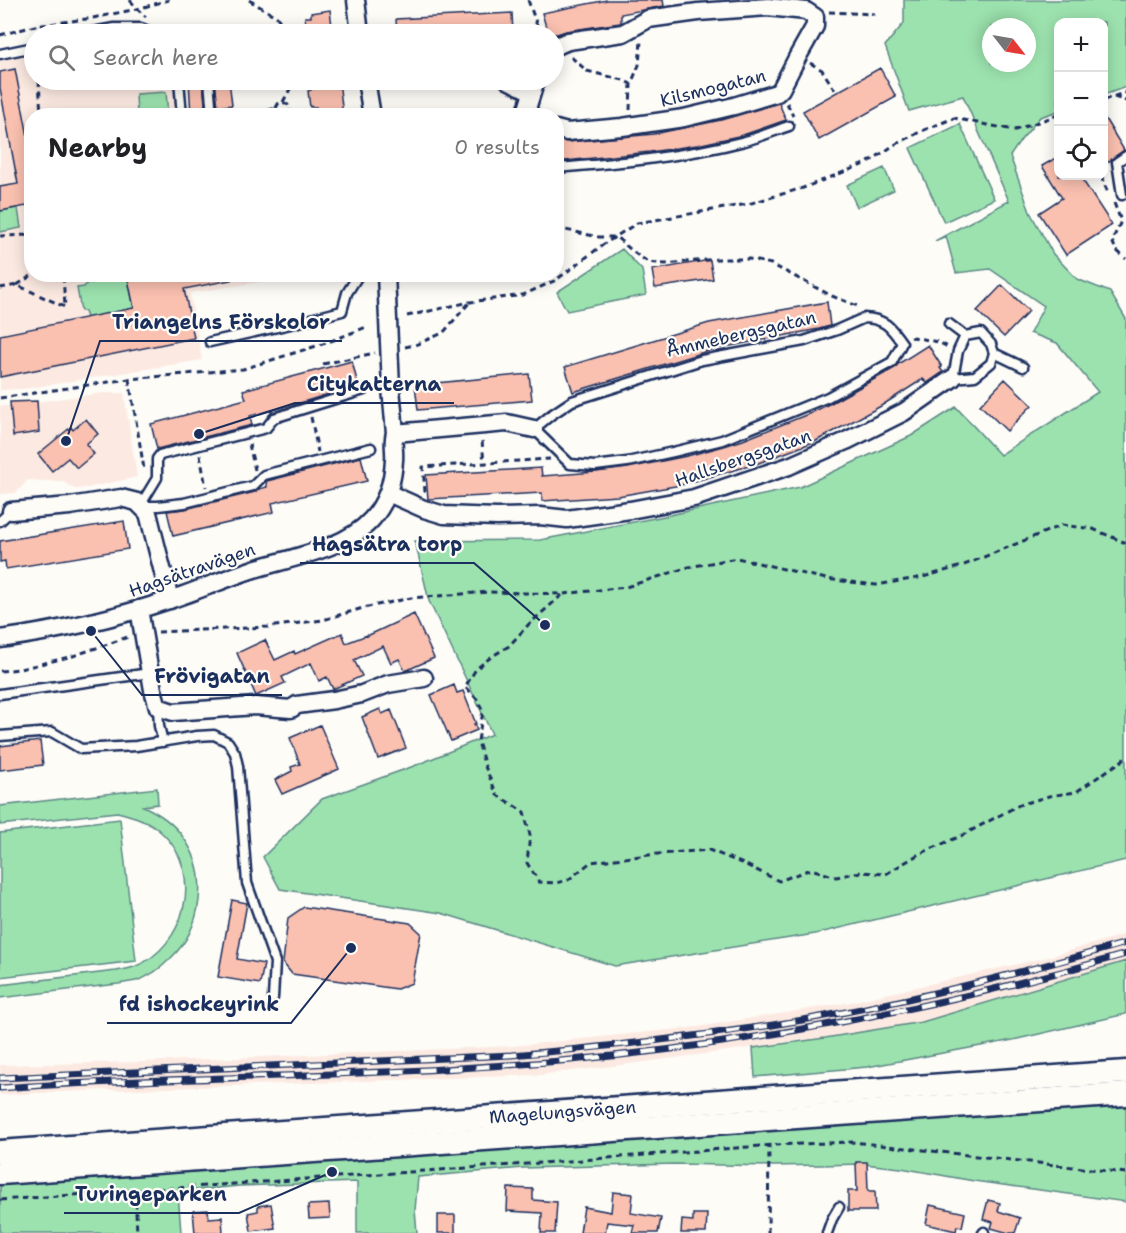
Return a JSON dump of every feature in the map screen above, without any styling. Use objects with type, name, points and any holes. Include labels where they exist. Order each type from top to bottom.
[{"type":"main road","name":"Magelungsvägen","points":[[0,1152],[1126,1072]]},
{"type":"main road","name":"Magelungsvägen","points":[[0,1173],[1126,1094]]},
{"type":"street","points":[[356,0],[359,24]]},
{"type":"street","points":[[564,43],[623,33],[648,19],[698,12],[768,7],[806,11]]},
{"type":"street","name":"Kilsmogatan","points":[[564,131],[622,127],[684,118],[777,93],[815,26],[815,17],[806,11]]},
{"type":"street","points":[[368,90],[371,108]]},
{"type":"street","points":[[530,108],[533,90]]},
{"type":"street","points":[[385,500],[393,475],[393,438],[395,434],[386,282]]},
{"type":"street","name":"Hallsbergsgatan","points":[[385,500],[444,515],[540,516],[567,519],[694,498],[789,466],[846,441],[904,412],[953,378]]},
{"type":"street","points":[[395,434],[507,423],[534,429]]},
{"type":"street","points":[[6,516],[121,498],[136,502],[148,513],[170,600]]},
{"type":"street","name":"Hagsätravägen","points":[[0,639],[42,632],[139,609],[251,570],[311,553],[359,531],[372,519],[385,500]]},
{"type":"street","points":[[139,609],[158,707],[173,712],[255,706],[291,710],[297,705],[362,694],[388,684],[424,678]]},
{"type":"lane","points":[[0,54],[24,49]]},
{"type":"lane","points":[[180,90],[181,108]]},
{"type":"lane","points":[[210,90],[211,108]]},
{"type":"lane","points":[[564,167],[640,161],[692,152],[746,141],[789,126]]},
{"type":"lane","points":[[1122,195],[1117,162],[1126,156]]},
{"type":"lane","points":[[210,342],[342,311],[347,293],[354,282]]},
{"type":"lane","points":[[534,429],[570,464],[595,466],[627,462],[722,440],[828,397],[892,362],[902,343],[891,327],[876,319],[867,318]]},
{"type":"lane","name":"Åmmebergsgatan","points":[[534,429],[572,401],[702,360],[804,341],[867,318]]},
{"type":"lane","points":[[950,324],[965,336],[981,333],[991,344],[994,353],[991,363],[975,376],[953,378],[958,351],[965,336]]},
{"type":"lane","points":[[994,353],[1023,367]]},
{"type":"lane","points":[[140,506],[157,478],[157,459],[160,455],[266,428],[274,418],[364,390]]},
{"type":"lane","points":[[140,506],[184,503],[253,486],[264,475],[371,448]]},
{"type":"lane","points":[[0,693],[150,673]]},
{"type":"lane","points":[[158,707],[163,742]]},
{"type":"lane","points":[[0,736],[52,732],[81,749],[136,746],[214,735],[228,742],[235,753],[238,766],[247,883],[275,962],[273,999]]},
{"type":"lane","points":[[827,1233],[839,1207]]},
{"type":"path","points":[[130,0],[137,9]]},
{"type":"path","points":[[54,24],[137,9],[169,0]]},
{"type":"path","points":[[249,0],[278,17],[283,24]]},
{"type":"path","points":[[528,0],[536,24]]},
{"type":"path","points":[[806,11],[875,14]]},
{"type":"path","points":[[630,108],[631,84],[639,65],[640,42],[648,19]]},
{"type":"path","points":[[0,35],[24,30]]},
{"type":"path","points":[[564,54],[587,71],[631,84]]},
{"type":"path","points":[[798,56],[822,70],[835,90]]},
{"type":"path","points":[[781,89],[793,117],[789,126]]},
{"type":"path","points":[[40,90],[41,108]]},
{"type":"path","points":[[276,108],[278,104],[284,102],[290,90]]},
{"type":"path","points":[[1108,99],[1126,92]]},
{"type":"path","points":[[1114,97],[1126,101]]},
{"type":"path","points":[[284,102],[289,108]]},
{"type":"path","points":[[564,274],[637,223],[748,204],[803,188],[867,163],[896,144],[954,118],[1015,130],[1054,117]]},
{"type":"path","points":[[1103,180],[1121,221],[1112,240],[1116,250],[1126,259]]},
{"type":"path","points":[[564,230],[599,237],[616,237],[648,262],[665,264],[718,259],[749,259],[771,264],[831,296],[860,307],[867,318]]},
{"type":"path","points":[[0,236],[24,235]]},
{"type":"path","points":[[0,288],[16,285],[24,280]]},
{"type":"path","points":[[16,285],[65,307],[63,282]]},
{"type":"path","points":[[407,316],[470,302],[524,295],[552,282]]},
{"type":"path","points":[[323,364],[415,345],[443,333],[470,302]]},
{"type":"path","points":[[0,398],[129,379],[243,369],[326,343],[369,326]]},
{"type":"path","points":[[902,343],[913,337],[938,342],[958,351]]},
{"type":"path","points":[[129,379],[145,472]]},
{"type":"path","points":[[309,407],[317,450]]},
{"type":"path","points":[[481,426],[484,463]]},
{"type":"path","points":[[247,434],[257,482]]},
{"type":"path","points":[[198,446],[208,497]]},
{"type":"path","points":[[424,509],[423,467],[532,460]]},
{"type":"path","points":[[0,671],[20,669],[73,656],[143,633],[268,627],[323,620],[363,608],[411,598],[489,591],[563,594],[626,587],[689,567],[737,558],[826,579],[876,585],[922,577],[963,566],[1062,525],[1093,529],[1126,543]]},
{"type":"path","points":[[563,594],[509,646],[476,669],[465,687],[477,699],[483,711],[478,741],[484,764],[497,795],[524,812],[530,835],[527,862],[539,882],[556,883],[568,880],[591,862],[709,850],[778,881],[811,868],[836,877],[861,872],[886,874],[919,854],[961,836],[1019,805],[1049,796],[1076,792],[1124,760],[1126,753]]},
{"type":"path","points":[[0,1200],[853,1142],[1126,1173]]},
{"type":"path","points":[[768,1233],[769,1146]]},
{"type":"path","points":[[135,1191],[137,1233]]},
{"type":"shaded area","points":[[24,54],[24,90],[175,90],[177,108],[24,108],[24,282],[261,282],[190,293],[202,360],[24,389],[0,390],[0,59]]},
{"type":"shaded area","points":[[103,393],[124,393],[137,477],[75,489],[63,482],[28,480],[16,493],[0,494],[0,405]]},
{"type":"shaded area","points":[[1126,934],[1126,961],[922,1022],[825,1038],[539,1075],[0,1095],[0,1065],[140,1062],[513,1046],[697,1027],[846,1003],[1044,958]]},
{"type":"green space","points":[[904,0],[1126,0],[1126,87],[1108,94],[1108,18],[1054,18],[1054,112],[1040,117],[1010,156],[1030,212],[1053,254],[1077,279],[1110,292],[1126,319],[1126,860],[815,934],[615,966],[441,913],[280,889],[263,857],[322,799],[414,766],[492,734],[429,601],[415,541],[540,540],[800,487],[911,436],[956,407],[1000,455],[1098,392],[1057,343],[1030,333],[1044,306],[990,269],[956,273],[946,236],[935,241],[1009,201],[963,96],[909,111],[885,46],[904,23]]},
{"type":"green space","points":[[166,92],[167,108],[137,108],[136,94]]},
{"type":"green space","points":[[960,124],[994,199],[944,222],[910,148]]},
{"type":"green space","points":[[884,168],[894,190],[857,207],[847,185]]},
{"type":"green space","points":[[18,208],[21,228],[0,232],[0,211]]},
{"type":"green space","points":[[622,249],[642,270],[646,295],[567,311],[557,292]]},
{"type":"green space","points":[[88,282],[128,282],[134,308],[87,318],[85,311],[81,311],[77,288],[84,287]]},
{"type":"green space","points":[[157,788],[158,804],[143,806],[175,827],[192,851],[197,867],[199,900],[196,916],[181,946],[159,969],[136,981],[0,998],[0,985],[123,970],[152,957],[166,943],[177,926],[184,907],[186,887],[183,868],[175,849],[152,825],[130,815],[117,812],[0,825],[0,806]]},
{"type":"green space","points":[[120,819],[136,961],[0,977],[0,833]]},
{"type":"green space","points":[[1126,961],[1126,1014],[1013,1040],[867,1067],[755,1077],[753,1048],[922,1022]]},
{"type":"green space","points":[[1126,1106],[1126,1202],[864,1164],[774,1166],[675,1164],[523,1168],[418,1177],[415,1210],[417,1233],[357,1233],[357,1182],[239,1186],[178,1192],[181,1233],[0,1233],[0,1185]]},
{"type":"building","points":[[607,0],[663,0],[664,6],[621,14],[620,23],[564,32],[564,24],[545,24],[542,13]]},
{"type":"building","points":[[330,10],[332,24],[306,24],[305,17],[311,17],[311,13]]},
{"type":"building","points":[[512,13],[513,24],[396,24],[396,19]]},
{"type":"building","points":[[880,68],[896,97],[819,140],[803,111]]},
{"type":"building","points":[[15,69],[24,116],[24,206],[0,211],[0,187],[18,184],[0,88],[0,72]]},
{"type":"building","points":[[190,90],[204,90],[205,108],[191,108]]},
{"type":"building","points":[[216,90],[230,90],[232,105],[218,107]]},
{"type":"building","points":[[340,90],[342,108],[310,107],[308,91]]},
{"type":"building","points":[[779,103],[786,120],[743,135],[697,145],[564,161],[564,141],[654,134],[721,120]]},
{"type":"building","points":[[1108,124],[1124,150],[1108,162]]},
{"type":"building","points":[[1054,159],[1054,180],[1083,180],[1112,225],[1066,255],[1039,213],[1062,198],[1042,166]]},
{"type":"building","points":[[710,260],[713,279],[655,288],[652,270]]},
{"type":"building","points":[[129,282],[221,282],[184,289],[194,338],[0,377],[0,335],[134,308]]},
{"type":"building","points":[[1002,285],[1029,311],[1004,337],[977,311]]},
{"type":"building","points":[[827,302],[830,326],[714,349],[573,392],[565,367],[709,323]]},
{"type":"building","points":[[928,345],[943,372],[927,383],[923,379],[881,406],[816,441],[756,464],[681,485],[618,496],[542,501],[542,493],[428,499],[426,475],[541,468],[542,476],[596,472],[628,468],[724,446],[811,413],[895,368]]},
{"type":"building","points":[[352,361],[358,385],[250,416],[252,425],[157,449],[151,424],[246,399],[243,390]]},
{"type":"building","points":[[529,374],[532,400],[418,410],[415,385]]},
{"type":"building","points":[[1005,379],[1032,405],[1007,431],[980,405]]},
{"type":"building","points":[[37,401],[39,432],[13,436],[10,402]]},
{"type":"building","points":[[86,419],[98,434],[86,444],[94,454],[77,468],[68,458],[52,471],[38,454],[71,427],[73,430]]},
{"type":"building","points":[[361,457],[367,481],[272,503],[274,512],[173,536],[167,511],[185,509],[255,492],[267,487],[267,481]]},
{"type":"building","points":[[124,521],[128,549],[6,569],[5,561],[0,562],[0,541]]},
{"type":"building","points":[[414,614],[434,658],[405,671],[399,659],[391,663],[383,646],[354,660],[362,676],[333,689],[327,677],[319,681],[311,663],[282,677],[285,683],[256,696],[237,653],[265,640],[275,660],[294,651],[295,654],[342,633],[346,643]]},
{"type":"building","points":[[454,685],[457,693],[463,691],[477,730],[451,741],[431,695]]},
{"type":"building","points":[[380,709],[382,714],[391,710],[406,748],[378,759],[362,717]]},
{"type":"building","points":[[320,725],[339,769],[282,794],[275,780],[292,771],[291,767],[300,764],[290,738]]},
{"type":"building","points":[[40,741],[43,765],[0,770],[0,746]]},
{"type":"building","points":[[232,900],[247,903],[237,959],[264,964],[260,984],[218,977]]},
{"type":"building","points":[[304,907],[410,923],[421,933],[412,983],[397,989],[292,974],[283,963],[288,918]]},
{"type":"building","points":[[856,1162],[867,1162],[868,1191],[875,1191],[876,1211],[848,1211],[848,1191],[857,1191]]},
{"type":"building","points":[[508,1188],[533,1189],[533,1200],[557,1202],[555,1233],[541,1233],[542,1213],[507,1211]]},
{"type":"building","points":[[613,1192],[633,1194],[631,1213],[661,1218],[658,1233],[632,1233],[634,1225],[607,1222],[605,1233],[580,1233],[584,1207],[611,1212]]},
{"type":"building","points":[[988,1200],[1000,1203],[998,1211],[1020,1218],[1015,1233],[991,1228],[993,1222],[983,1219]]},
{"type":"building","points":[[271,1204],[275,1228],[251,1231],[248,1213],[258,1211],[258,1206]]},
{"type":"building","points":[[329,1204],[330,1218],[309,1219],[308,1205]]},
{"type":"building","points":[[930,1205],[965,1213],[962,1227],[957,1226],[956,1231],[926,1224]]},
{"type":"building","points":[[208,1210],[209,1218],[222,1217],[223,1233],[195,1233],[193,1211]]},
{"type":"building","points":[[693,1214],[707,1214],[706,1233],[681,1233],[682,1220],[693,1221]]},
{"type":"building","points":[[438,1215],[455,1215],[455,1233],[438,1233]]},
{"type":"railway","points":[[0,1078],[512,1055],[675,1038],[773,1025],[862,1009],[995,978],[1126,943]]},
{"type":"railway","points":[[0,1088],[419,1070],[641,1053],[781,1033],[920,1006],[1126,954]]},
{"type":"place","name":"Citykatterna","points":[[199,434]]},
{"type":"place","name":"Triangelns Förskolor","points":[[66,441]]},
{"type":"place","name":"Hagsätra torp","points":[[545,625]]},
{"type":"place","name":"Frövigatan","points":[[91,631]]},
{"type":"place","name":"fd ishockeyrink","points":[[351,948]]},
{"type":"place","name":"Turingeparken","points":[[332,1172]]}]
